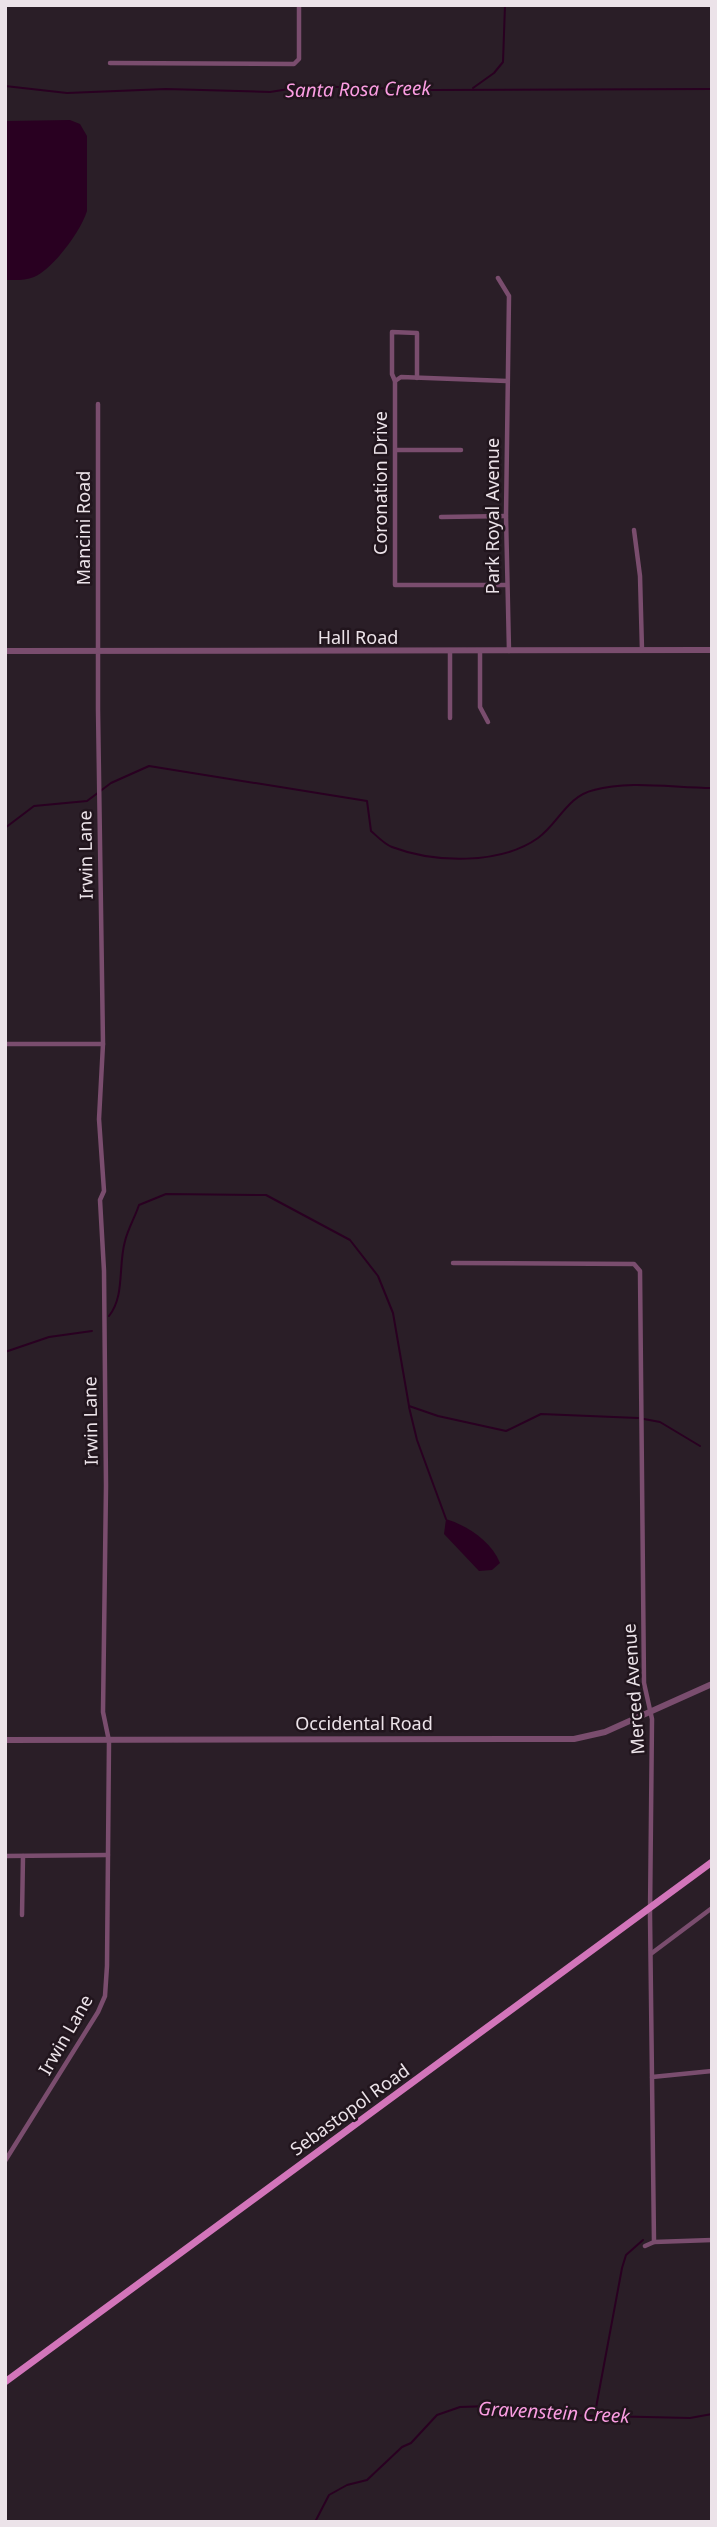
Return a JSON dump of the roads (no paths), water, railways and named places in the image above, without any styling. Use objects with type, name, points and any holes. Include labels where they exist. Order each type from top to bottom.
[{"type":"main road","name":"Sebastopol Road","points":[[5,2382],[712,1862]]},
{"type":"street","points":[[110,63],[294,64],[299,59],[299,5]]},
{"type":"street","name":"Park Royal Avenue","points":[[498,278],[509,296],[506,516],[509,652]]},
{"type":"street","name":"Coronation Drive","points":[[417,378],[417,333],[392,332],[396,450],[395,585],[506,585]]},
{"type":"street","points":[[395,381],[401,377],[507,381]]},
{"type":"street","name":"Mancini Road","points":[[98,404],[98,653]]},
{"type":"street","points":[[396,450],[461,450]]},
{"type":"street","points":[[441,517],[506,516]]},
{"type":"street","points":[[634,530],[640,576],[642,651]]},
{"type":"street","name":"Hall Road","points":[[5,651],[98,653],[712,650]]},
{"type":"street","points":[[450,652],[450,718]]},
{"type":"street","points":[[480,652],[480,707],[488,722]]},
{"type":"street","name":"Irwin Lane","points":[[5,2161],[81,2041],[105,1996],[108,1741],[103,1712],[106,1486],[104,1271],[100,1200],[104,1191],[99,1119],[103,1044],[98,653]]},
{"type":"street","points":[[5,1044],[103,1044]]},
{"type":"street","name":"Merced Avenue","points":[[453,1263],[634,1264],[640,1271],[644,1684],[650,1710],[654,2242]]},
{"type":"street","name":"Occidental Road","points":[[5,1740],[568,1739],[605,1732],[712,1684]]},
{"type":"street","points":[[5,1856],[108,1855]]},
{"type":"street","points":[[22,1915],[23,1856]]},
{"type":"street","points":[[652,1953],[712,1908]]},
{"type":"street","points":[[652,2077],[712,2071]]},
{"type":"street","points":[[645,2246],[654,2242],[712,2240]]},
{"type":"waterway","points":[[473,88],[494,73],[503,62],[505,5]]},
{"type":"waterway","name":"Santa Rosa Creek","points":[[5,86],[67,93],[166,89],[270,92],[308,86],[432,90],[712,89]]},
{"type":"waterway","points":[[5,828],[34,806],[87,801],[111,783],[149,766],[367,801],[371,831],[389,846],[427,856],[466,859],[486,857],[523,847],[545,832],[577,798],[594,790],[622,785],[712,788]]},
{"type":"waterway","points":[[109,1316],[119,1290],[125,1241],[139,1205],[166,1194],[266,1195],[350,1240],[378,1276],[393,1313],[409,1406],[438,1416],[506,1431],[541,1414],[638,1418]]},
{"type":"waterway","points":[[5,1352],[49,1337],[92,1331]]},
{"type":"waterway","points":[[409,1407],[417,1440],[446,1519]]},
{"type":"waterway","points":[[644,1419],[660,1422],[700,1446]]},
{"type":"waterway","points":[[595,2413],[622,2268],[626,2255],[643,2240]]},
{"type":"waterway","name":"Gravenstein Creek","points":[[315,2522],[329,2495],[347,2485],[367,2480],[402,2447],[411,2443],[437,2415],[460,2407],[489,2406],[517,2414],[539,2408],[558,2415],[690,2418],[712,2414]]}]
